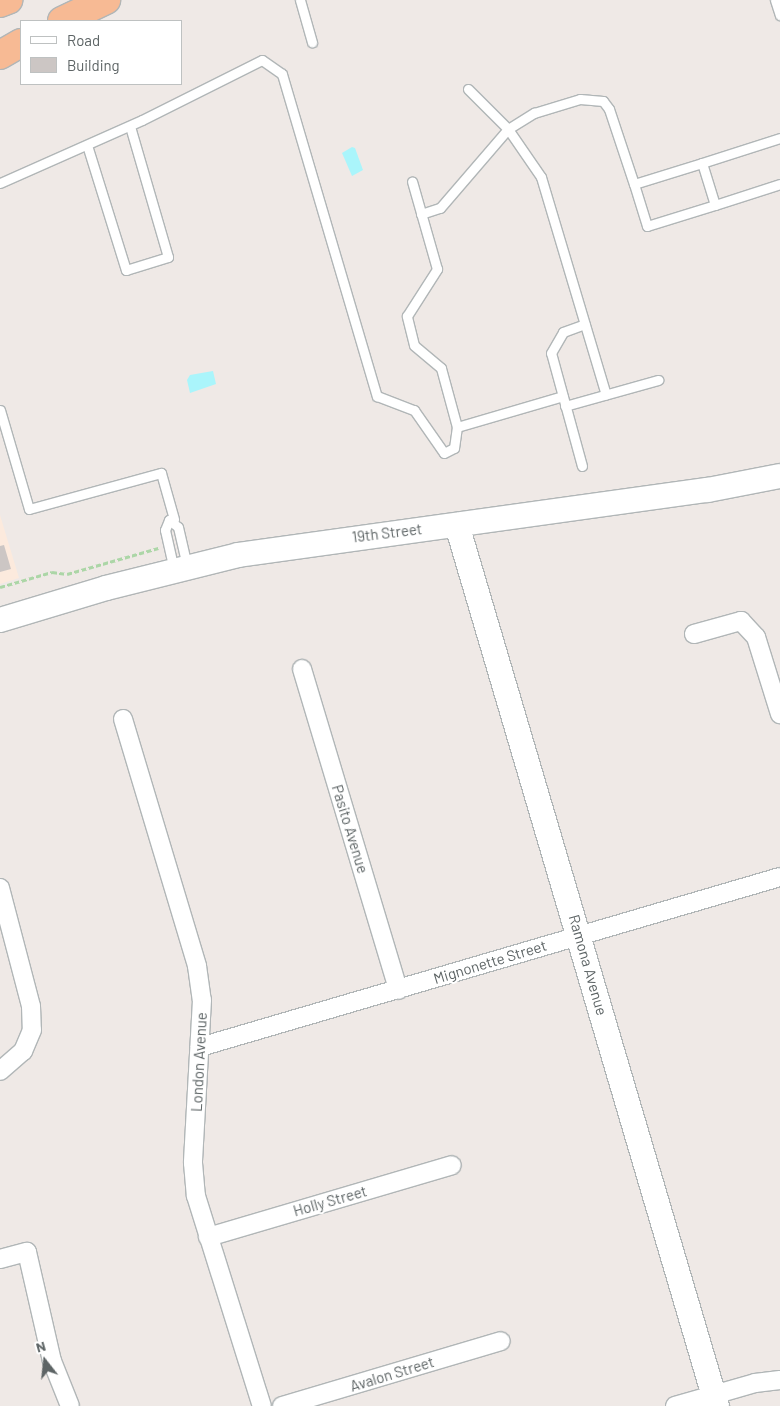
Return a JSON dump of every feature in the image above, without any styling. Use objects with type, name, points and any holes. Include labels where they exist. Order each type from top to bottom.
[{"type":"highway","points":[[0,3],[8,0]]},
{"type":"highway","points":[[64,20],[106,0]]},
{"type":"highway","points":[[0,55],[20,44]]},
{"type":"street","name":"19th Street","points":[[0,620],[181,568],[302,545],[708,490],[780,476]]},
{"type":"street","name":"Ramona Avenue","points":[[457,525],[580,936],[715,1400]]},
{"type":"street","points":[[694,634],[740,621],[756,637],[780,714]]},
{"type":"street","name":"Pasito Avenue","points":[[302,669],[398,990]]},
{"type":"street","name":"London Avenue","points":[[123,719],[198,966],[202,1000],[193,1163],[196,1196],[262,1406]]},
{"type":"street","name":"Mignonette Street","points":[[200,1046],[398,990],[780,877]]},
{"type":"street","points":[[0,888],[31,1006],[32,1030],[22,1051],[0,1071]]},
{"type":"street","name":"Holly Street","points":[[208,1237],[452,1165]]},
{"type":"street","points":[[0,1259],[27,1252],[52,1361],[70,1406]]},
{"type":"street","name":"Avalon Street","points":[[282,1406],[501,1341]]},
{"type":"street","points":[[675,1406],[715,1400],[780,1380]]},
{"type":"lane","points":[[300,0],[312,42]]},
{"type":"lane","points":[[775,0],[780,15]]},
{"type":"lane","points":[[0,183],[130,126],[262,60],[282,74],[377,396],[414,410],[443,453],[454,448],[457,427],[441,368],[414,345],[407,316],[437,269],[412,181]]},
{"type":"lane","points":[[468,89],[508,129],[541,177],[606,396]]},
{"type":"lane","points":[[421,214],[440,208],[508,129],[534,113],[580,99],[603,101],[609,109],[647,226],[780,184]]},
{"type":"lane","points":[[87,145],[126,270],[168,257],[130,126]]},
{"type":"lane","points":[[634,184],[780,138]]},
{"type":"lane","points":[[702,163],[715,205]]},
{"type":"lane","points":[[582,466],[551,353],[563,332],[585,324]]},
{"type":"lane","points":[[565,406],[658,380]]},
{"type":"lane","points":[[457,427],[563,396]]},
{"type":"lane","points":[[0,410],[29,509],[161,473],[174,518]]},
{"type":"path","points":[[0,587],[52,572],[66,574],[158,548]]},
{"type":"shaded area","points":[[0,515],[19,578],[0,584]]},
{"type":"water","points":[[352,147],[355,148],[363,170],[352,176],[342,153]]},
{"type":"water","points":[[213,371],[216,384],[190,393],[187,380],[190,375]]},
{"type":"building","points":[[4,545],[11,569],[0,572],[0,546]]}]
